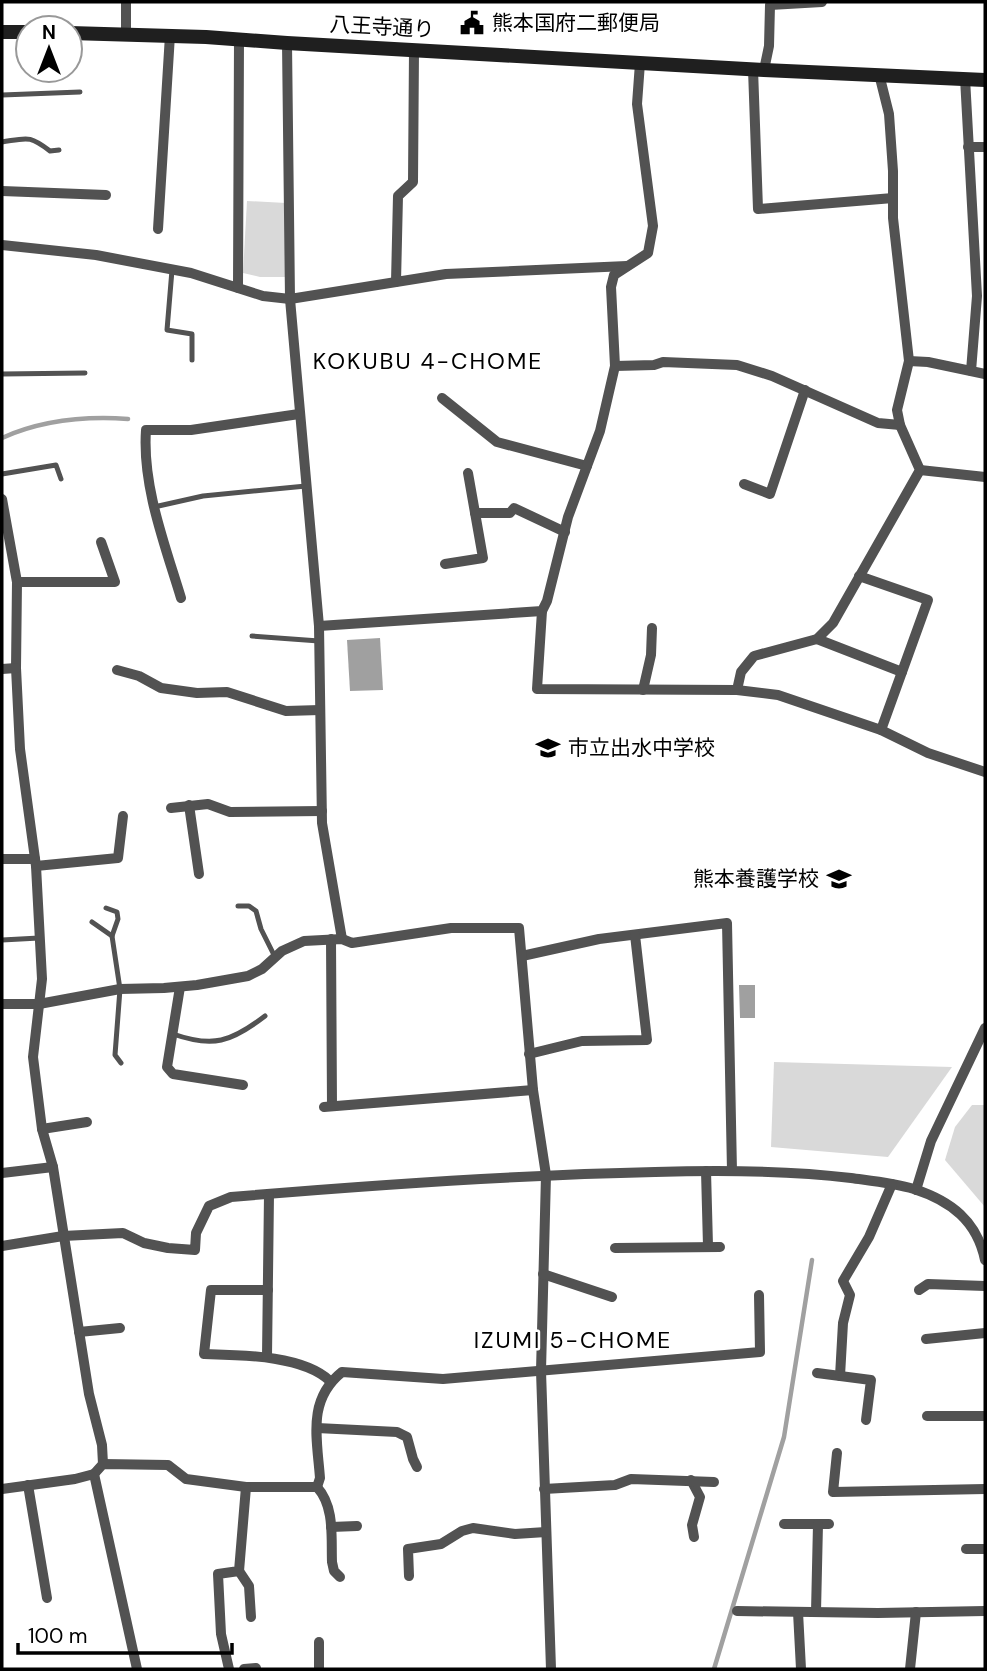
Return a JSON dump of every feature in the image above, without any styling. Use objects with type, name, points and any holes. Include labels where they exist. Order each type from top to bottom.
[{"type":"street","points":[[126,2],[127,33]]},
{"type":"street","points":[[822,2],[770,5],[769,46],[759,70],[758,209],[893,198]]},
{"type":"street","name":"八王寺通り","points":[[84,33],[170,35],[759,70],[985,80]]},
{"type":"street","points":[[158,229],[170,35]]},
{"type":"street","points":[[238,288],[239,39]]},
{"type":"street","points":[[287,43],[290,299],[319,626],[322,811],[337,939],[328,1106],[533,1090]]},
{"type":"street","points":[[396,282],[398,197],[413,182],[414,50]]},
{"type":"street","points":[[640,63],[637,104],[653,226],[648,253],[614,275],[611,288],[615,366],[600,430],[568,517],[547,601],[542,611],[537,689],[737,690],[778,695],[881,730],[928,753],[985,772]]},
{"type":"street","points":[[879,74],[889,114],[893,218],[909,361],[898,410],[901,425],[920,470]]},
{"type":"street","points":[[965,78],[977,296],[971,371]]},
{"type":"street","points":[[968,147],[985,147]]},
{"type":"street","points":[[2,191],[106,195]]},
{"type":"street","points":[[2,245],[96,256],[172,270],[263,296],[290,299],[446,274],[628,266]]},
{"type":"street","points":[[909,361],[928,362],[985,374]]},
{"type":"street","points":[[615,366],[654,365],[663,362],[737,365],[772,376],[878,424],[901,425]]},
{"type":"street","points":[[744,484],[770,494],[805,390]]},
{"type":"street","points":[[442,398],[497,442],[587,466]]},
{"type":"street","points":[[181,598],[154,507],[145,446],[146,430],[191,430],[299,414]]},
{"type":"street","points":[[920,470],[985,477]]},
{"type":"street","points":[[737,690],[741,671],[754,656],[817,639],[834,624],[920,470]]},
{"type":"street","points":[[445,564],[483,558],[468,473]]},
{"type":"street","points":[[2,499],[17,582],[16,668],[20,748],[35,862],[42,979],[33,1057],[42,1129],[53,1167],[89,1394],[102,1445],[103,1464],[94,1474],[2,1489]]},
{"type":"street","points":[[475,513],[510,513],[514,508],[565,533]]},
{"type":"street","points":[[17,582],[115,582],[101,542]]},
{"type":"street","points":[[859,576],[928,600],[881,730]]},
{"type":"street","points":[[319,626],[542,611]]},
{"type":"street","points":[[643,690],[652,655],[652,628]]},
{"type":"street","points":[[817,639],[902,671]]},
{"type":"street","points":[[2,669],[16,668]]},
{"type":"street","points":[[117,670],[139,676],[161,688],[197,693],[227,692],[286,711],[320,710]]},
{"type":"street","points":[[171,808],[208,804],[230,812],[322,811]]},
{"type":"street","points":[[189,805],[199,874]]},
{"type":"street","points":[[2,859],[35,862],[118,858],[123,816]]},
{"type":"street","points":[[522,956],[599,939],[727,923],[732,1171]]},
{"type":"street","points":[[2,1004],[39,1003],[120,989],[180,987],[248,976],[262,969],[282,951],[304,942],[337,939],[352,943],[451,928],[519,928],[529,1054],[546,1175],[541,1371],[551,1669]]},
{"type":"street","points":[[529,1054],[582,1041],[647,1040],[635,934]]},
{"type":"street","points":[[180,987],[167,1067],[173,1074],[243,1085]]},
{"type":"street","points":[[916,1190],[931,1141],[985,1028]]},
{"type":"street","points":[[42,1129],[87,1122]]},
{"type":"street","points":[[2,1173],[53,1167]]},
{"type":"street","points":[[706,1171],[708,1246]]},
{"type":"street","points":[[2,1246],[63,1236],[123,1233],[144,1243],[195,1250],[195,1233],[209,1206],[231,1197],[546,1175],[800,1171],[916,1190],[965,1216],[975,1229],[985,1260]]},
{"type":"street","points":[[840,1376],[843,1323],[850,1295],[843,1281],[869,1237],[892,1184]]},
{"type":"street","points":[[267,1357],[269,1194]]},
{"type":"street","points":[[615,1248],[720,1247]]},
{"type":"street","points":[[543,1274],[612,1297]]},
{"type":"street","points":[[919,1290],[928,1284],[985,1286]]},
{"type":"street","points":[[268,1290],[211,1290],[204,1353],[267,1357],[320,1372],[330,1381]]},
{"type":"street","points":[[317,1487],[320,1478],[316,1414],[330,1381],[342,1372],[443,1379],[760,1352],[759,1294]]},
{"type":"street","points":[[79,1332],[120,1328]]},
{"type":"street","points":[[926,1339],[985,1333]]},
{"type":"street","points":[[817,1373],[871,1380],[866,1420]]},
{"type":"street","points":[[927,1416],[985,1416]]},
{"type":"street","points":[[940,1416],[940,1429]]},
{"type":"street","points":[[317,1428],[397,1432],[407,1437],[412,1459],[417,1467]]},
{"type":"street","points":[[837,1453],[833,1492],[985,1489]]},
{"type":"street","points":[[103,1464],[168,1465],[186,1479],[246,1487],[317,1487],[329,1505],[332,1563],[334,1571],[340,1577]]},
{"type":"street","points":[[94,1474],[137,1669]]},
{"type":"street","points":[[544,1489],[615,1485],[631,1479],[713,1482]]},
{"type":"street","points":[[691,1480],[700,1497],[692,1525],[694,1537]]},
{"type":"street","points":[[28,1485],[47,1598]]},
{"type":"street","points":[[246,1487],[239,1571],[248,1586],[251,1616]]},
{"type":"street","points":[[784,1524],[824,1524],[816,1612]]},
{"type":"street","points":[[331,1527],[357,1526]]},
{"type":"street","points":[[409,1576],[408,1549],[440,1544],[462,1531],[473,1528],[514,1534],[546,1532]]},
{"type":"street","points":[[965,1549],[985,1549]]},
{"type":"street","points":[[229,1669],[220,1634],[218,1574],[239,1571]]},
{"type":"street","points":[[737,1611],[985,1611]]},
{"type":"street","points":[[798,1612],[801,1669]]},
{"type":"street","points":[[910,1669],[915,1612]]},
{"type":"street","points":[[319,1642],[319,1669]]},
{"type":"street","points":[[244,1669],[256,1668]]},
{"type":"lane","points":[[2,95],[80,92]]},
{"type":"lane","points":[[2,142],[34,139],[50,151],[59,150]]},
{"type":"lane","points":[[172,270],[166,330],[191,334],[192,360]]},
{"type":"lane","points":[[2,374],[85,373]]},
{"type":"lane","points":[[2,474],[56,465],[61,479]]},
{"type":"lane","points":[[154,507],[203,496],[306,486]]},
{"type":"lane","points":[[252,636],[319,641]]},
{"type":"lane","points":[[238,906],[249,906],[256,911],[261,929],[275,957]]},
{"type":"lane","points":[[106,908],[117,912],[118,919],[112,936],[120,989],[115,1055],[121,1063]]},
{"type":"lane","points":[[92,922],[112,936]]},
{"type":"lane","points":[[2,940],[39,938]]},
{"type":"lane","points":[[173,1034],[195,1041],[221,1041],[242,1032],[265,1016]]},
{"type":"shaded area","points":[[247,201],[286,203],[287,277],[260,277],[243,273]]},
{"type":"shaded area","points":[[380,638],[383,690],[350,691],[347,640]]},
{"type":"shaded area","points":[[739,985],[755,985],[755,1018],[740,1018]]},
{"type":"shaded area","points":[[774,1062],[952,1067],[888,1157],[771,1147]]},
{"type":"shaded area","points":[[972,1105],[985,1105],[985,1207],[945,1160],[955,1127]]},
{"type":"waterway","points":[[2,438],[48,423],[96,418],[128,419]]},
{"type":"waterway","points":[[714,1669],[784,1437],[812,1260]]},
{"type":"place","name":"熊本国府二郵便局","points":[[472,23]]},
{"type":"place","name":"市立出水中学校","points":[[548,748]]},
{"type":"place","name":"熊本養護学校","points":[[839,879]]},
{"type":"district","name":"KOKUBU 4-CHOME","points":[[428,361]]},
{"type":"district","name":"IZUMI 5-CHOME","points":[[573,1340]]}]
